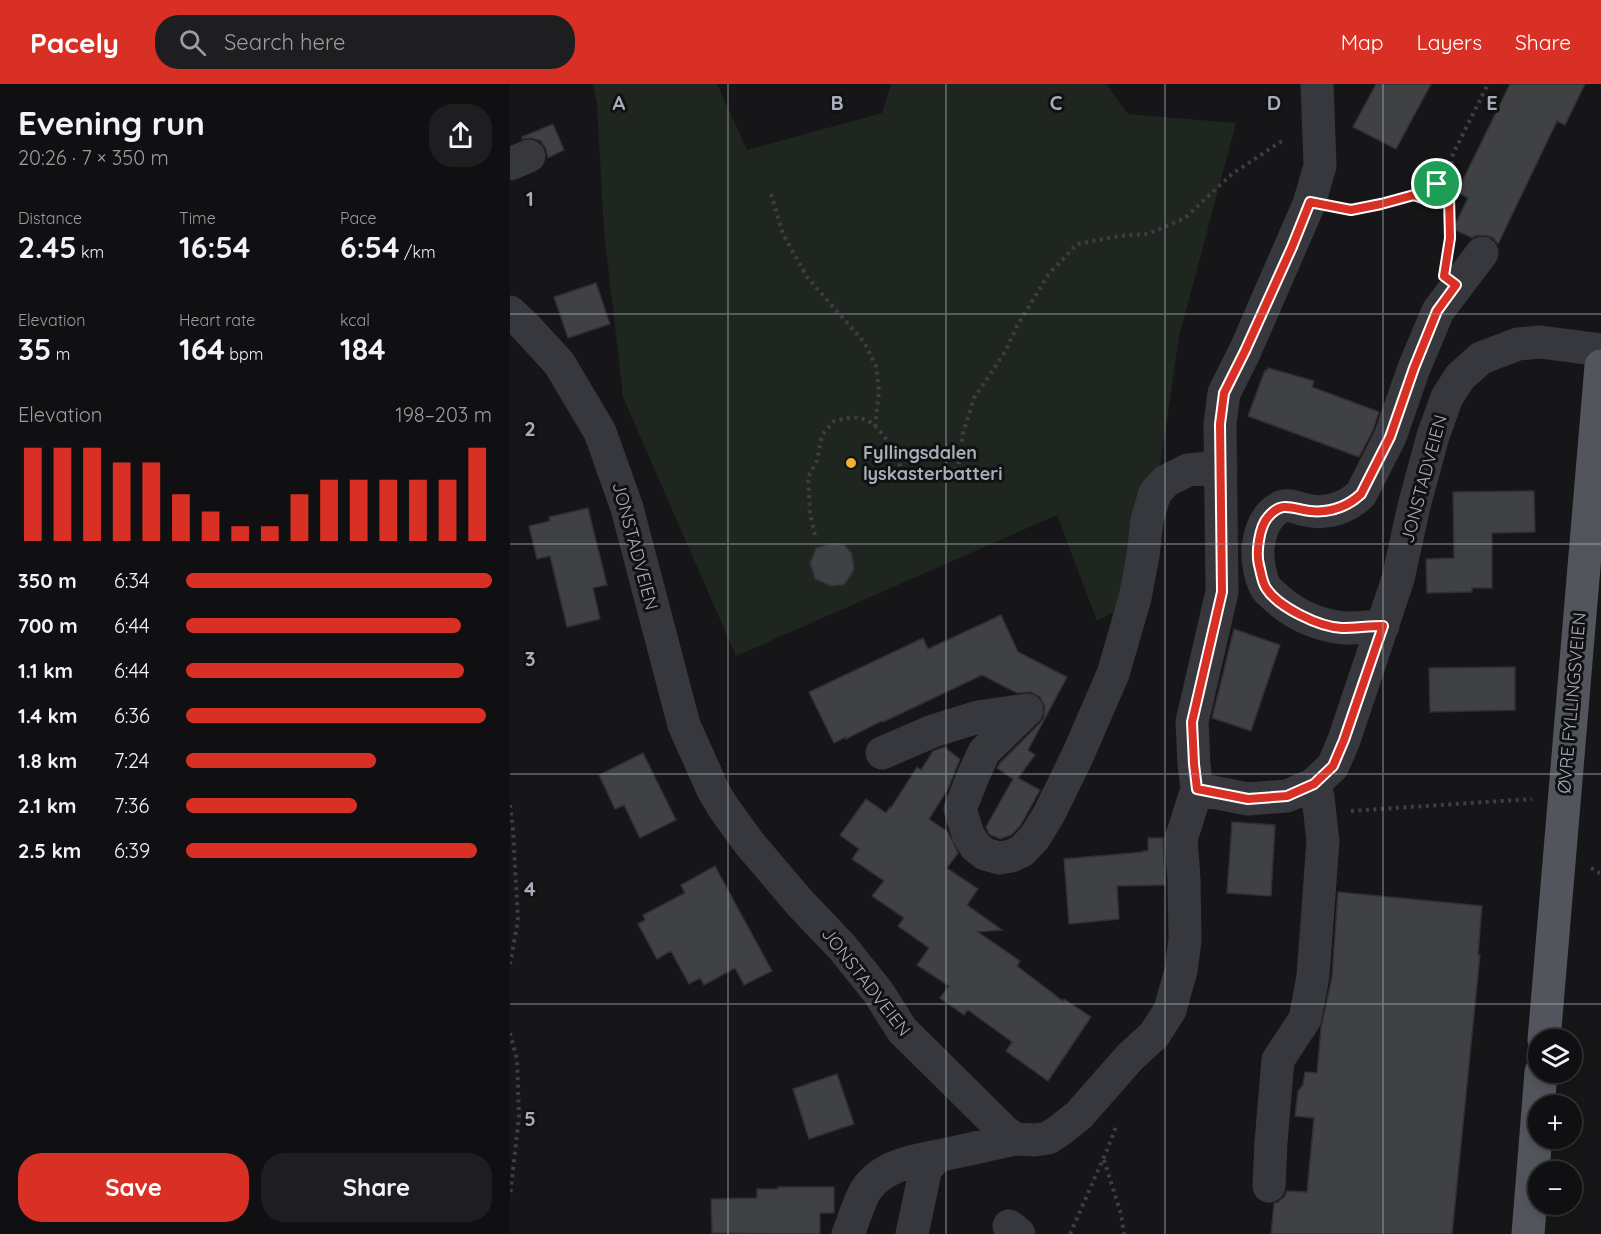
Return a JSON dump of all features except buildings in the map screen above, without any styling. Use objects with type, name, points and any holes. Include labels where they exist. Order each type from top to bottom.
[{"type":"main road","name":"ØVRE FYLLINGSVEIEN","points":[[1545,1029],[1601,366]]},
{"type":"main road","points":[[1528,1234],[1540,1083]]},
{"type":"street","points":[[848,1234],[866,1191],[878,1175],[909,1161],[1015,1139],[1048,1138],[1079,1115],[1154,1035],[1170,1010],[1185,940],[1181,839],[1197,789],[1192,722],[1222,592],[1220,424],[1224,393],[1292,247],[1310,202],[1320,166],[1317,84]]},
{"type":"street","points":[[1383,626],[1339,628],[1297,614],[1280,603],[1265,587],[1257,558],[1259,539],[1267,517],[1280,508],[1285,506],[1321,511],[1343,508],[1361,494],[1390,437],[1437,311],[1482,253]]},
{"type":"street","name":"JONSTADVEIEN","points":[[510,312],[559,363],[600,432],[627,508],[684,725],[723,807],[749,843],[800,903],[842,947],[878,993],[902,1030],[1004,1131],[1015,1139]]},
{"type":"street","name":"JONSTADVEIEN","points":[[1197,789],[1248,799],[1287,796],[1317,799],[1344,740],[1383,626],[1398,579],[1433,436],[1447,397],[1460,376],[1481,358],[1518,344],[1540,342],[1601,350]]},
{"type":"street","points":[[882,753],[933,731],[978,717],[1027,710],[984,752],[960,809],[968,834],[975,846],[985,854],[999,858],[1011,856],[1022,850],[1035,837],[1049,814],[1113,674],[1135,598],[1147,520],[1155,493],[1166,481],[1188,470],[1221,467]]},
{"type":"street","points":[[1269,1186],[1271,1131],[1278,1060],[1305,1019],[1312,976],[1323,841],[1317,799]]},
{"type":"street","points":[[912,1234],[926,1168],[938,1156]]},
{"type":"path","points":[[1456,285],[1444,276],[1450,238],[1451,165],[1453,154],[1488,84]]},
{"type":"path","points":[[815,535],[810,514],[808,477],[817,461],[822,435],[834,421],[859,417],[875,426],[894,451],[905,477],[925,481],[943,476],[958,468],[963,433],[974,398],[1005,352],[1017,326],[1048,276],[1077,244],[1119,236],[1148,234],[1185,218],[1232,174],[1296,131],[1318,125]]},
{"type":"path","points":[[1310,202],[1351,210],[1414,195],[1428,200],[1433,199],[1437,184],[1442,185],[1441,196],[1449,197]]},
{"type":"path","points":[[771,194],[783,234],[807,277],[864,342],[876,366],[879,391],[875,426]]},
{"type":"path","points":[[1317,799],[1535,799]]},
{"type":"path","points":[[510,805],[518,920],[510,964]]},
{"type":"path","points":[[1590,867],[1601,874]]},
{"type":"path","points":[[510,1033],[517,1059],[519,1116],[510,1197]]},
{"type":"path","points":[[1070,1234],[1120,1117]]},
{"type":"path","points":[[1104,1159],[1124,1234]]},
{"type":"shaded area","points":[[593,84],[717,84],[747,150],[882,113],[891,84],[1106,84],[1128,114],[1236,123],[1179,337],[1151,529],[1126,605],[1097,621],[1057,515],[736,656],[623,397],[604,231],[597,104]]},
{"type":"place","name":"Fyllingsdalen lyskasterbatteri","points":[[851,463]]},
{"type":"route","points":[[1437,184],[1442,185],[1441,196],[1449,197],[1450,238],[1444,276],[1456,285],[1437,311],[1390,437],[1361,494],[1354,501],[1343,508],[1321,511],[1285,506],[1280,508],[1267,517],[1259,539],[1257,558],[1265,587],[1280,603],[1297,614],[1339,628],[1383,626],[1344,740],[1333,766],[1314,784],[1287,796],[1248,799],[1197,789],[1192,722],[1222,592],[1220,424],[1224,393],[1292,247],[1310,202],[1351,210],[1414,195],[1428,200],[1433,199],[1437,184]]}]
